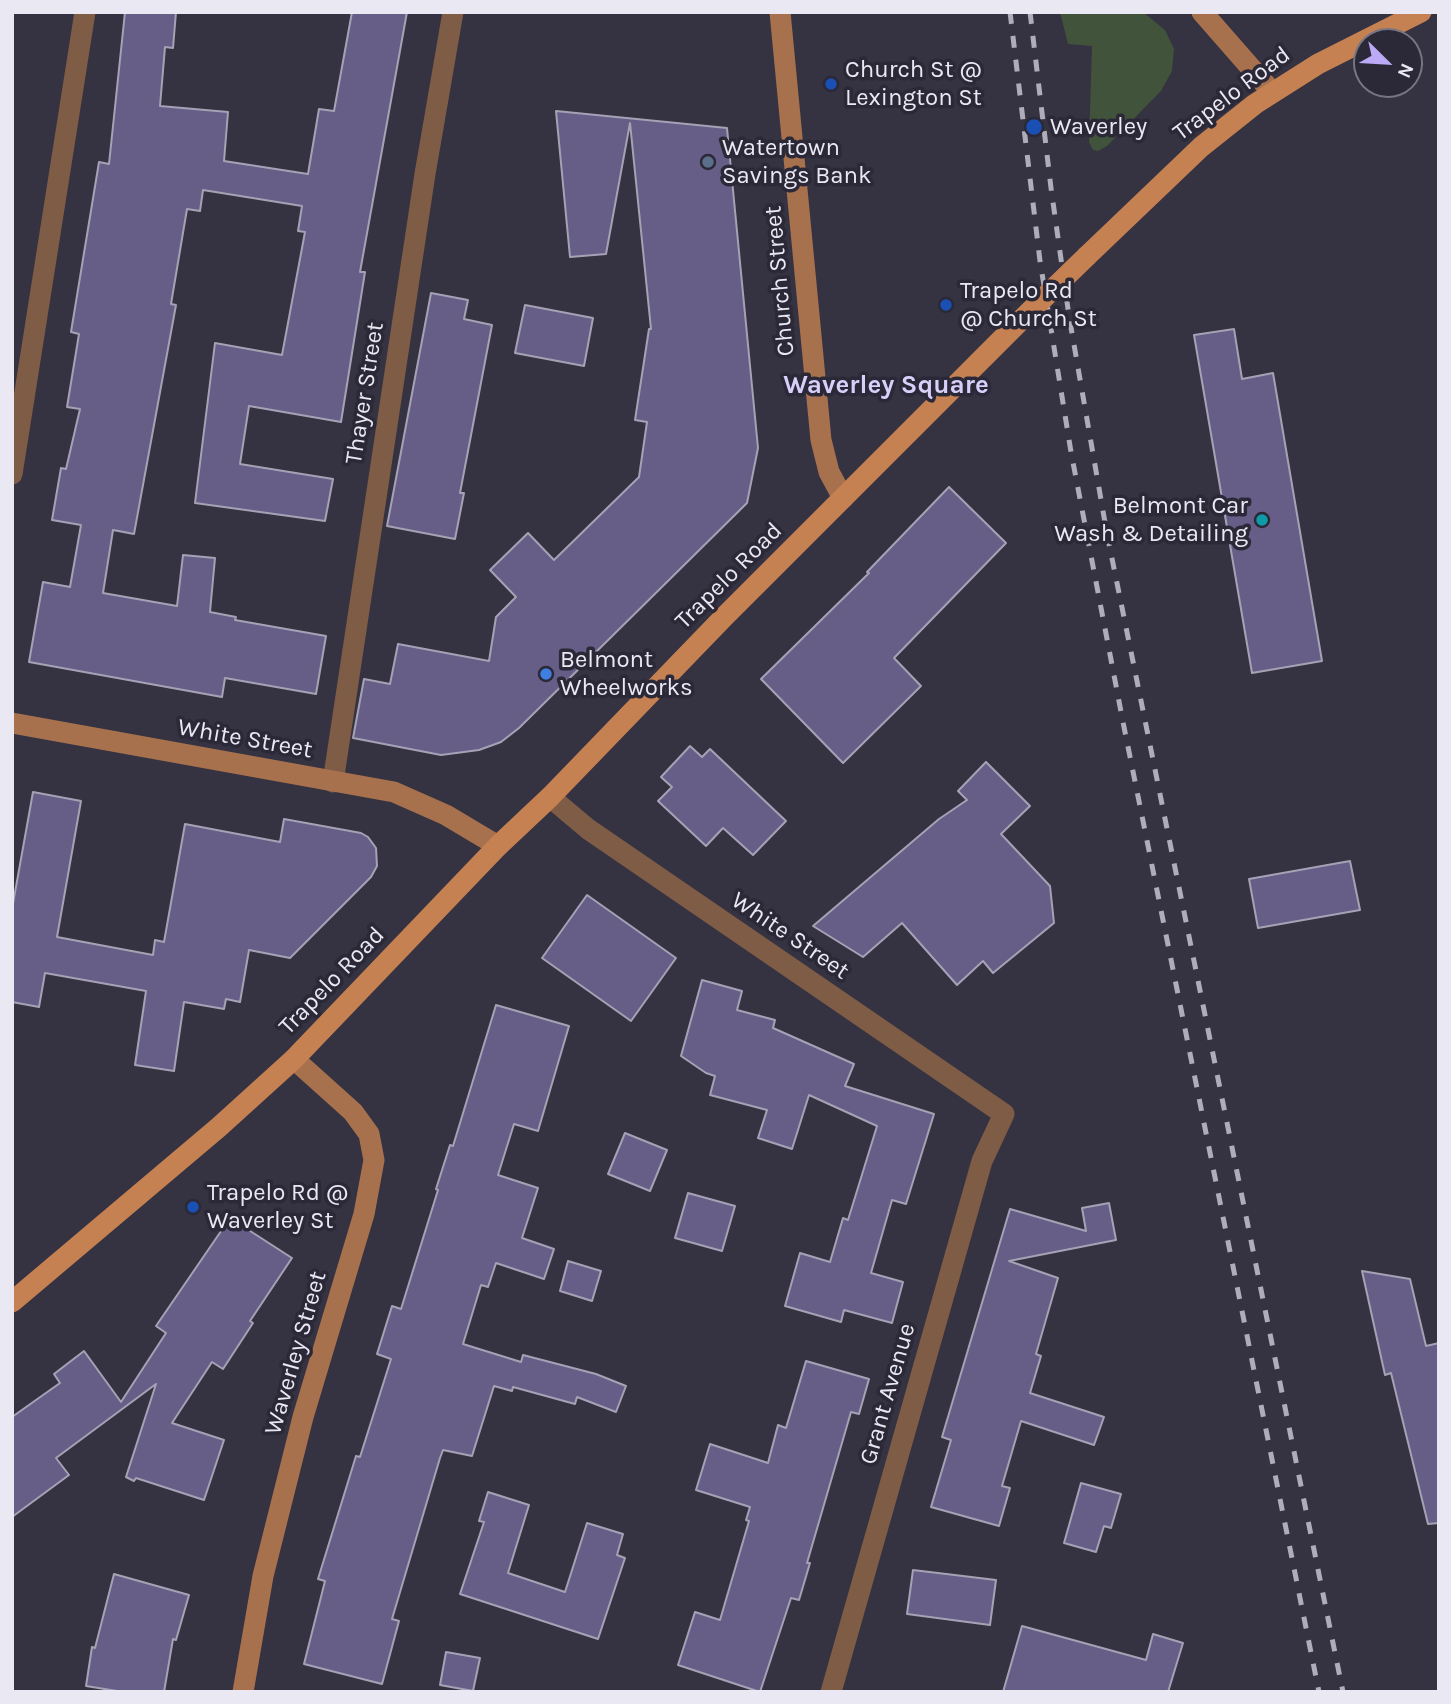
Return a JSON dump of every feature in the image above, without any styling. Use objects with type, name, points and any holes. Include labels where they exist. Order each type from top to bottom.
[{"type":"main road","name":"Trapelo Road","points":[[12,1302],[219,1127],[294,1059],[498,846],[550,797],[843,498],[1021,320],[1201,147],[1236,117],[1318,64],[1421,12]]},
{"type":"street","points":[[12,474],[85,12]]},
{"type":"street","name":"Thayer Street","points":[[333,782],[425,174],[453,12]]},
{"type":"street","points":[[1202,12],[1272,93]]},
{"type":"street","name":"Church Street","points":[[782,17],[821,440],[829,472],[843,498]]},
{"type":"street","name":"White Street","points":[[12,723],[394,792],[446,815],[498,846]]},
{"type":"street","name":"White Street","points":[[550,797],[588,830],[1004,1114]]},
{"type":"street","name":"Waverley Street","points":[[243,1692],[262,1576],[303,1417],[364,1214],[374,1160],[369,1134],[353,1112],[294,1059]]},
{"type":"street","name":"Grant Avenue","points":[[836,1690],[982,1161],[1004,1114]]},
{"type":"green space","points":[[1060,12],[1143,12],[1165,30],[1174,49],[1172,71],[1161,91],[1107,146],[1098,151],[1093,150],[1089,142],[1092,46],[1068,44]]},
{"type":"building","points":[[125,12],[176,12],[173,48],[165,47],[160,106],[228,112],[224,161],[308,174],[319,109],[334,111],[352,12],[407,12],[360,272],[365,272],[341,422],[249,406],[240,464],[333,479],[325,521],[195,503],[215,343],[282,355],[305,232],[298,231],[302,206],[203,190],[200,211],[187,209],[171,304],[176,305],[134,534],[113,530],[103,593],[177,606],[183,555],[215,558],[210,612],[236,617],[235,620],[326,636],[316,694],[225,678],[222,697],[29,662],[43,582],[70,587],[81,525],[52,520],[61,468],[66,469],[80,409],[67,407],[79,334],[71,332],[99,162],[109,164]]},
{"type":"building","points":[[556,111],[727,128],[758,448],[747,503],[519,728],[501,742],[479,750],[441,755],[353,738],[364,679],[390,684],[398,644],[489,661],[496,617],[516,597],[490,570],[528,533],[554,560],[639,477],[647,422],[635,420],[651,329],[630,123],[606,254],[570,257]]},
{"type":"building","points":[[431,293],[468,300],[464,319],[492,325],[460,493],[464,493],[455,539],[387,526]]},
{"type":"building","points":[[525,305],[593,318],[584,366],[515,353]]},
{"type":"building","name":"Belmont Car Wash & Detailing","points":[[1234,329],[1242,379],[1273,373],[1322,661],[1252,673],[1194,335]]},
{"type":"building","points":[[949,487],[1006,543],[894,658],[921,686],[843,763],[761,679],[869,573],[867,572]]},
{"type":"building","points":[[690,746],[702,757],[710,749],[786,821],[753,855],[723,828],[706,846],[658,801],[672,787],[661,777]]},
{"type":"building","points":[[986,762],[1030,806],[1001,834],[1050,886],[1054,923],[993,973],[983,961],[957,985],[902,923],[863,957],[813,926],[939,819],[967,800],[958,791]]},
{"type":"building","points":[[33,792],[81,801],[57,937],[153,955],[155,940],[164,942],[185,824],[280,842],[284,819],[361,833],[368,837],[376,848],[377,866],[371,877],[290,958],[249,950],[240,1002],[226,999],[224,1009],[184,1002],[174,1071],[135,1065],[146,991],[45,973],[39,1007],[12,1002],[12,909]]},
{"type":"building","points":[[1350,861],[1360,910],[1258,928],[1249,879]]},
{"type":"building","points":[[587,895],[676,958],[631,1021],[542,958]]},
{"type":"building","points":[[702,980],[742,991],[737,1010],[775,1020],[773,1028],[854,1064],[845,1086],[934,1114],[906,1204],[892,1200],[871,1273],[903,1282],[892,1323],[844,1310],[841,1322],[785,1306],[800,1253],[830,1262],[843,1218],[848,1220],[877,1126],[809,1095],[792,1149],[758,1138],[767,1110],[710,1095],[715,1076],[681,1056]]},
{"type":"building","points":[[496,1005],[569,1026],[538,1131],[514,1124],[498,1175],[538,1188],[522,1238],[554,1249],[544,1279],[496,1263],[488,1287],[481,1285],[463,1344],[521,1362],[523,1355],[596,1374],[626,1386],[616,1412],[577,1397],[575,1404],[513,1387],[512,1391],[494,1386],[472,1456],[443,1450],[392,1619],[399,1621],[382,1684],[304,1664],[325,1581],[318,1579],[356,1456],[360,1457],[391,1359],[377,1354],[392,1306],[401,1309],[438,1190],[436,1189],[450,1145],[453,1146]]},
{"type":"building","points":[[625,1133],[667,1150],[650,1191],[608,1174]]},
{"type":"building","points":[[688,1193],[735,1206],[722,1251],[675,1238]]},
{"type":"building","points":[[1109,1203],[1116,1240],[1009,1261],[1058,1278],[1036,1354],[1041,1356],[1030,1393],[1104,1417],[1094,1445],[1021,1421],[1002,1486],[1010,1488],[999,1526],[931,1507],[951,1440],[942,1437],[1010,1209],[1086,1231],[1082,1208]]},
{"type":"building","points":[[230,1218],[292,1258],[250,1321],[253,1323],[223,1369],[212,1362],[172,1423],[224,1440],[204,1500],[126,1477],[156,1384],[56,1458],[69,1475],[12,1517],[12,1417],[60,1383],[54,1374],[84,1351],[121,1402],[166,1333],[156,1326]]},
{"type":"building","points":[[568,1261],[601,1271],[592,1301],[560,1291]]},
{"type":"building","points":[[1362,1271],[1410,1279],[1426,1346],[1439,1343],[1439,1523],[1428,1524],[1391,1373],[1385,1375]]},
{"type":"building","points":[[806,1361],[869,1379],[859,1414],[851,1412],[807,1563],[810,1563],[799,1600],[791,1598],[760,1692],[678,1665],[695,1612],[720,1620],[749,1521],[746,1520],[750,1507],[696,1490],[710,1444],[768,1463],[778,1425],[786,1428]]},
{"type":"building","points":[[1081,1483],[1121,1494],[1111,1528],[1104,1526],[1096,1552],[1064,1543]]},
{"type":"building","points":[[488,1492],[529,1505],[508,1573],[565,1592],[587,1523],[623,1534],[617,1555],[625,1558],[598,1639],[460,1594],[484,1522],[479,1521]]},
{"type":"building","points":[[913,1570],[996,1580],[990,1625],[907,1614]]},
{"type":"building","points":[[114,1574],[189,1595],[176,1640],[173,1639],[164,1692],[123,1692],[86,1686],[92,1647],[95,1648]]},
{"type":"building","points":[[1022,1626],[1146,1660],[1153,1634],[1183,1643],[1168,1692],[1003,1692]]},
{"type":"building","points":[[446,1652],[480,1658],[473,1691],[440,1685]]},
{"type":"railway","points":[[1010,12],[1040,261],[1071,452],[1319,1692]]},
{"type":"railway","points":[[1030,12],[1069,316],[1107,534],[1343,1692]]},
{"type":"place","name":"Church St @ Lexington St","points":[[831,84]]},
{"type":"place","name":"Waverley","points":[[1034,127]]},
{"type":"place","name":"Watertown Savings Bank","points":[[708,162]]},
{"type":"place","name":"Trapelo Rd @ Church St","points":[[946,305]]},
{"type":"place","name":"Belmont Car Wash & Detailing","points":[[1262,520]]},
{"type":"place","name":"Belmont Wheelworks","points":[[546,674]]},
{"type":"place","name":"Trapelo Rd @ Waverley St","points":[[193,1207]]},
{"type":"district","name":"Waverley Square","points":[[886,386]]}]
